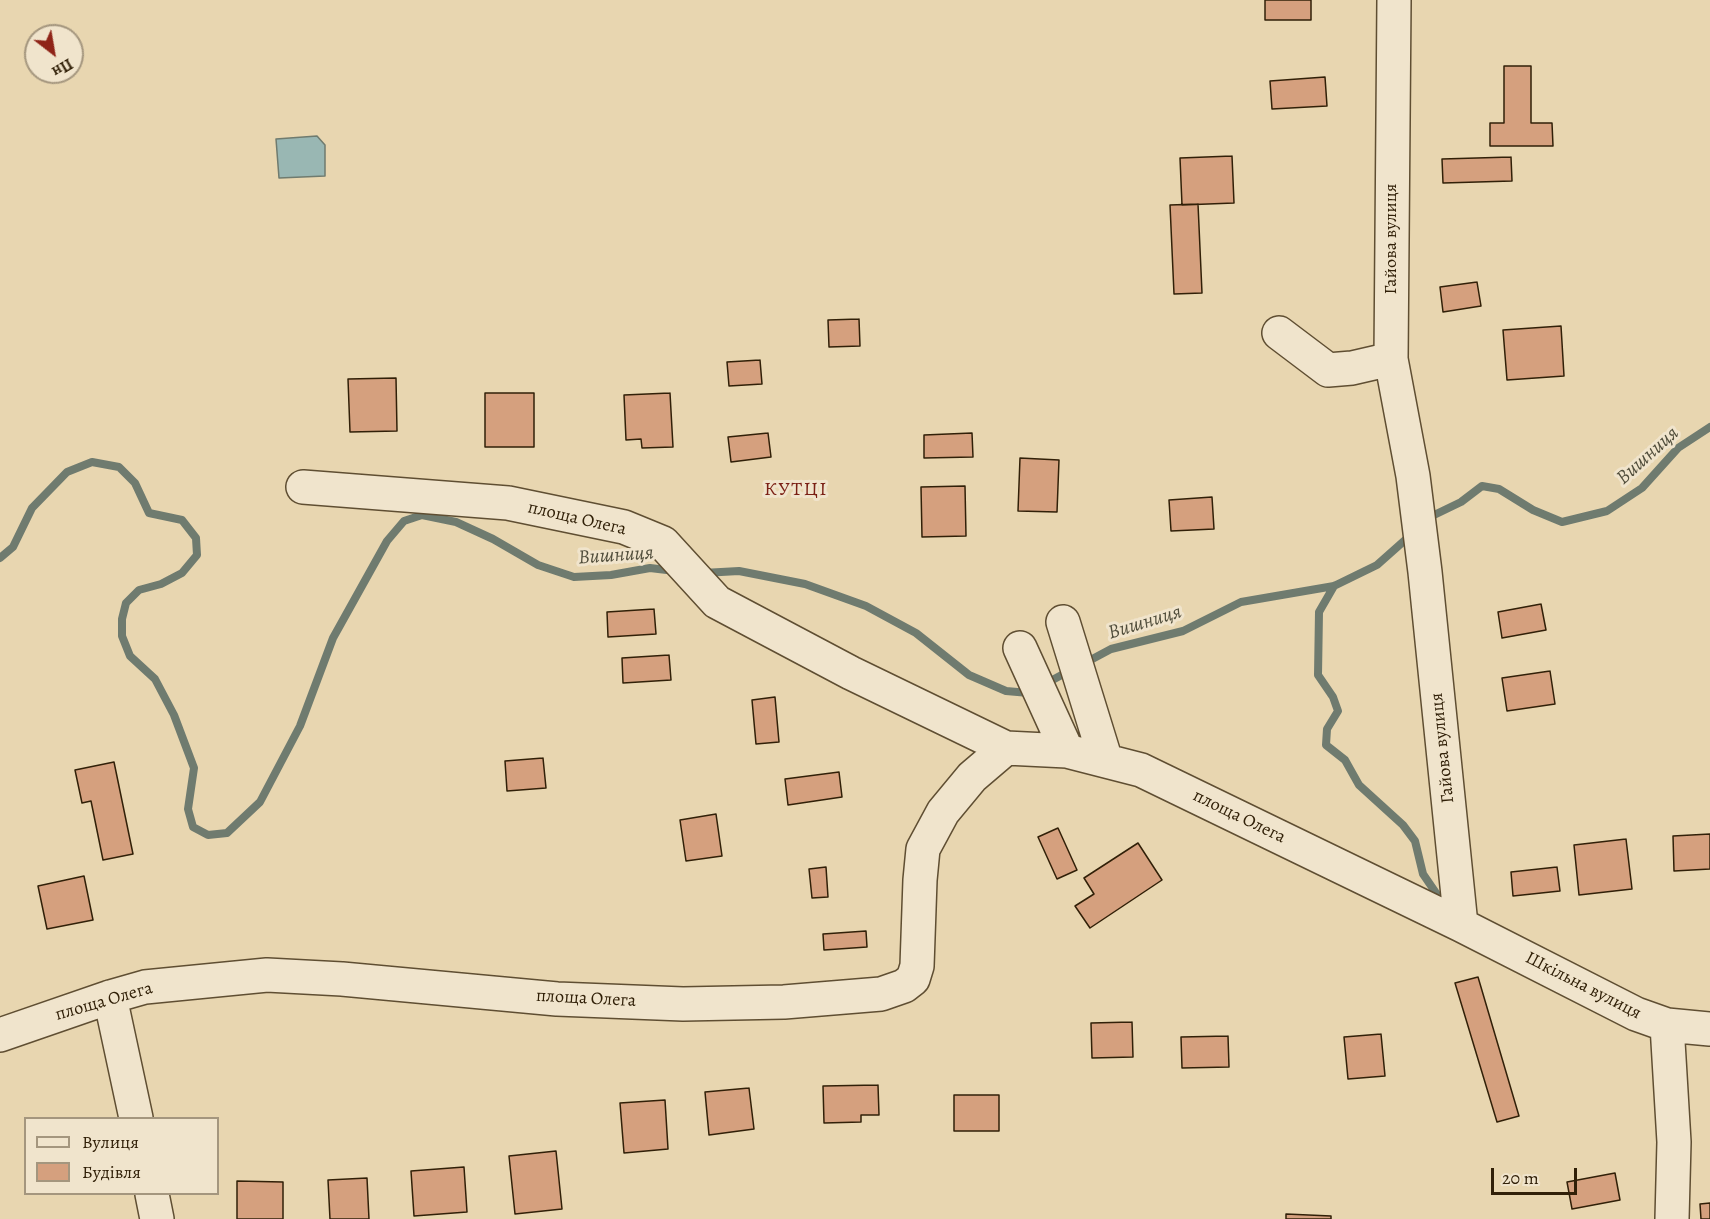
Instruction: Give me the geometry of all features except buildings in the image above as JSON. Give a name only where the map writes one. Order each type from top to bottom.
[{"type":"street","name":"Гайова вулиця","points":[[1394,0],[1392,359],[1413,476],[1425,572],[1461,925]]},
{"type":"street","points":[[1280,333],[1328,370],[1352,368],[1392,359]]},
{"type":"street","name":"площа Олега","points":[[303,487],[508,503],[624,527],[663,543],[717,602],[851,673],[1006,748],[1067,751],[1142,770],[1461,925]]},
{"type":"street","points":[[1063,622],[1106,761]]},
{"type":"street","points":[[1025,658],[1067,751]]},
{"type":"street","name":"площа Олега","points":[[0,1035],[145,987],[267,975],[342,979],[557,999],[682,1004],[784,1002],[881,994],[904,986],[914,978],[917,966],[923,849],[943,812],[964,786],[1006,748]]},
{"type":"street","name":"Шкільна вулиця","points":[[1461,925],[1636,1014],[1667,1025],[1710,1029]]},
{"type":"street","points":[[110,997],[136,1117]]},
{"type":"street","points":[[1667,1025],[1674,1142],[1672,1219]]},
{"type":"street","points":[[152,1195],[158,1219]]},
{"type":"water","points":[[317,136],[325,145],[325,176],[279,178],[276,139]]},
{"type":"waterway","name":"Вишниця","points":[[1427,520],[1461,502],[1482,486],[1499,489],[1533,510],[1562,522],[1607,511],[1642,488],[1678,448],[1710,427]]},
{"type":"waterway","name":"Вишниця","points":[[0,558],[13,547],[32,508],[67,472],[92,462],[119,467],[135,483],[149,513],[182,520],[196,538],[197,555],[182,573],[161,584],[139,590],[126,603],[122,619],[122,636],[130,656],[155,679],[174,715],[194,768],[188,809],[193,827],[208,835],[227,833],[260,802],[300,726],[333,638],[387,541],[404,521],[422,515],[456,522],[493,539],[538,565],[574,577],[611,575],[650,568],[675,571]]},
{"type":"waterway","name":"Вишниця","points":[[1083,664],[1111,649],[1183,631],[1241,602],[1334,586],[1377,565],[1413,533]]},
{"type":"waterway","name":"Вишниця","points":[[703,573],[739,571],[805,584],[866,606],[916,633],[969,675],[1006,691],[1029,693],[1031,691]]},
{"type":"waterway","points":[[1334,586],[1319,612],[1318,675],[1333,697],[1338,711],[1327,729],[1326,745],[1345,760],[1359,785],[1403,825],[1415,841],[1423,874],[1436,893]]},
{"type":"waterway","name":"Вишниця","points":[[1043,685],[1071,670]]},
{"type":"district","name":"КУТЦІ","points":[[796,490]]}]
